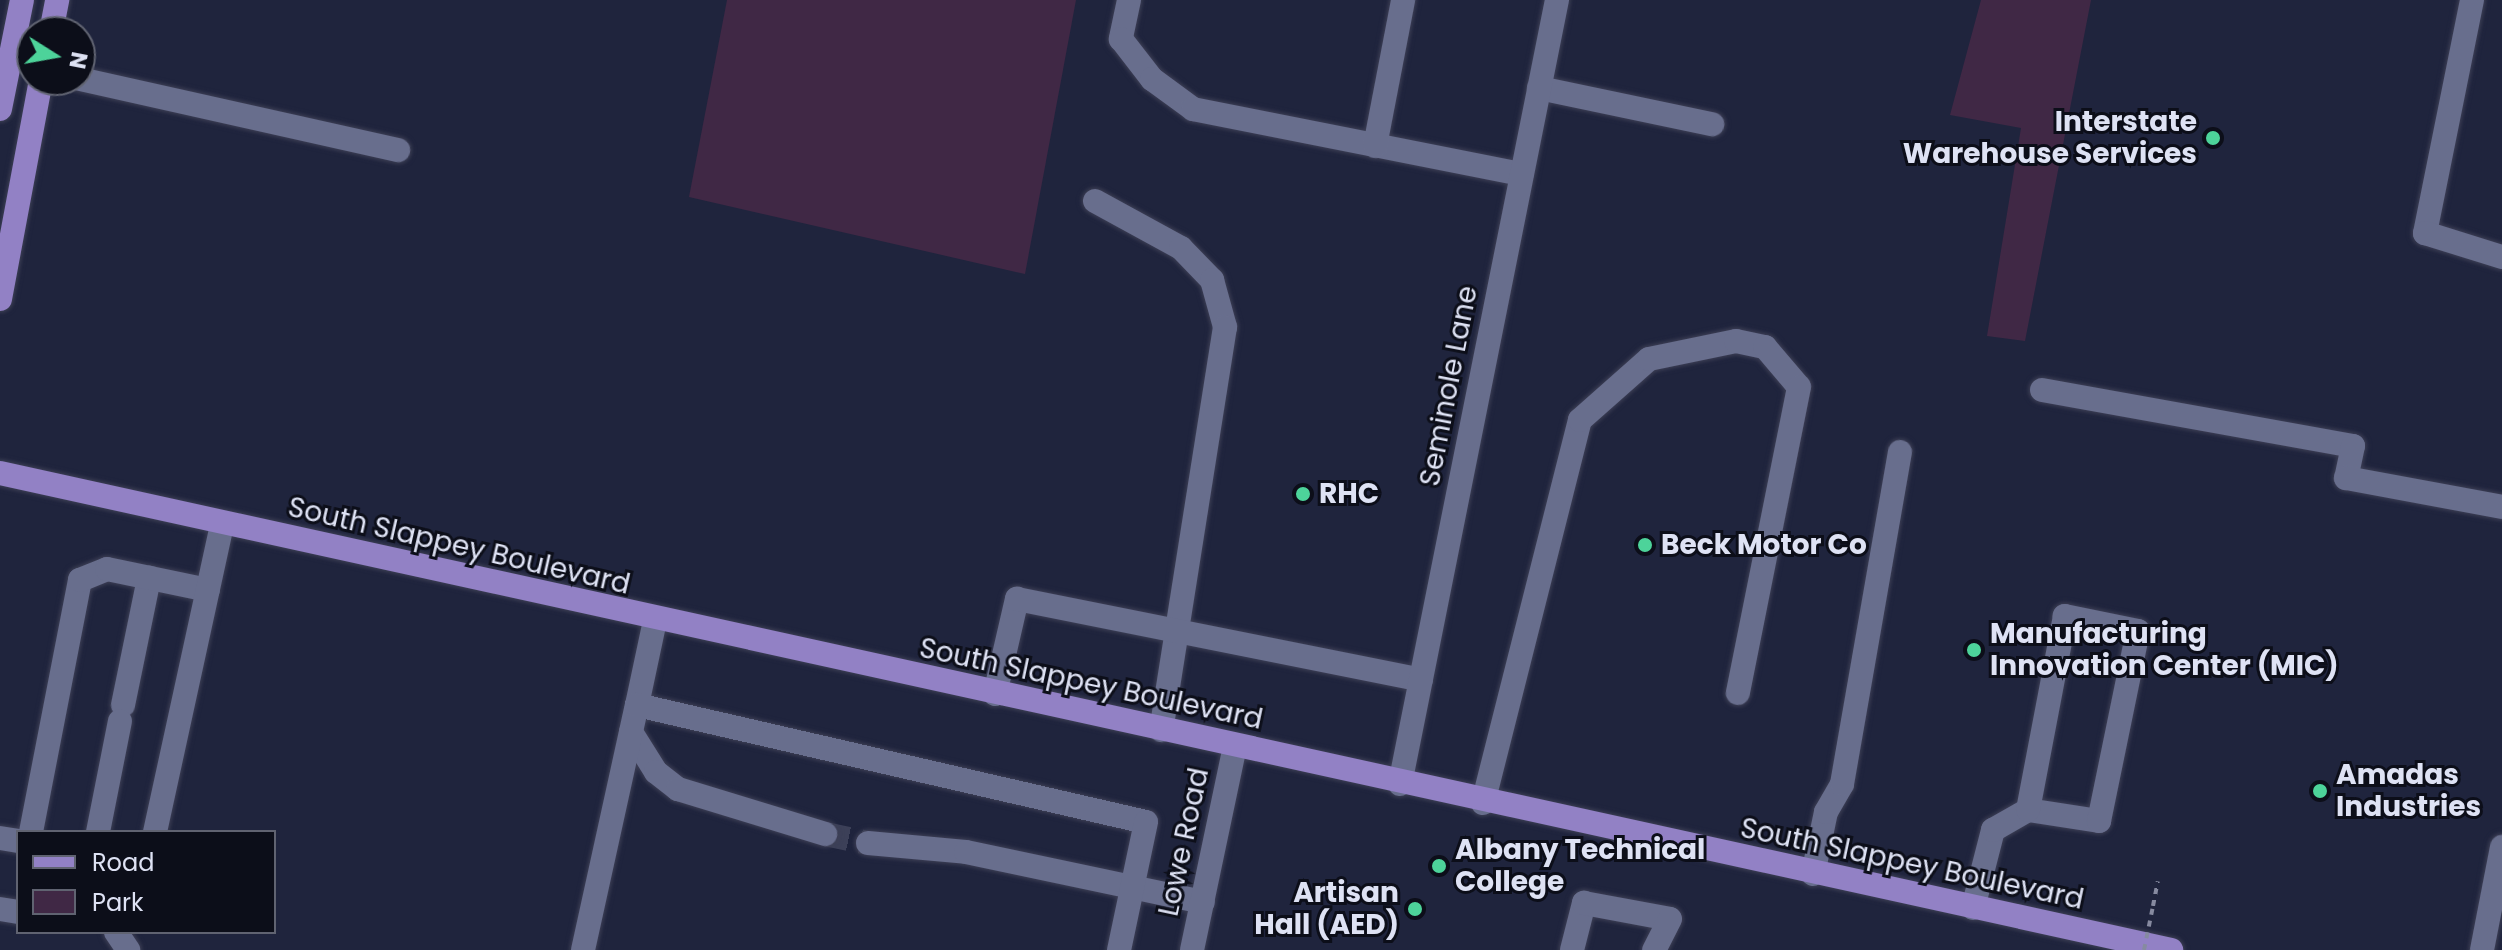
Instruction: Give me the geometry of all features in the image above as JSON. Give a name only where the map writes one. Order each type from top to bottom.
[{"type":"main road","points":[[0,109],[22,0]]},
{"type":"main road","points":[[0,299],[38,96]]},
{"type":"main road","name":"South Slappey Boulevard","points":[[0,473],[1483,803],[2171,950]]},
{"type":"street","points":[[1129,0],[1121,39],[1152,79],[1193,109],[1522,174]]},
{"type":"street","points":[[1375,146],[1403,0]]},
{"type":"street","name":"Seminole Lane","points":[[1400,784],[1557,0]]},
{"type":"street","points":[[2472,0],[2425,233],[2502,257]]},
{"type":"street","points":[[96,83],[398,150]]},
{"type":"street","points":[[1539,88],[1712,124]]},
{"type":"street","points":[[1095,201],[1181,248],[1212,280],[1225,327],[1161,730]]},
{"type":"street","points":[[1483,803],[1580,420],[1649,359],[1736,341],[1765,347],[1799,387],[1738,693]]},
{"type":"street","points":[[2042,390],[2353,446],[2346,478],[2502,507]]},
{"type":"street","points":[[1813,874],[1826,812],[1842,784],[1900,452]]},
{"type":"street","points":[[155,830],[222,524]]},
{"type":"street","points":[[31,830],[80,580],[107,569],[208,590]]},
{"type":"street","points":[[98,830],[149,578]]},
{"type":"street","points":[[995,694],[1017,599],[1178,634],[1421,680]]},
{"type":"street","points":[[1973,908],[1993,830],[2028,810],[2099,821],[2138,631],[2065,616],[2028,810]]},
{"type":"street","points":[[583,950],[655,620]]},
{"type":"street","points":[[637,705],[1146,822],[1119,950]]},
{"type":"street","points":[[631,732],[656,772],[678,789],[825,834]]},
{"type":"street","name":"Lowe Road","points":[[1192,950],[1235,746]]},
{"type":"street","points":[[868,843],[966,852],[1203,902]]},
{"type":"street","points":[[2482,950],[2502,847]]},
{"type":"street","points":[[1572,950],[1584,903],[1670,919],[1654,950]]},
{"type":"path","points":[[2144,950],[2158,881]]},
{"type":"green space","points":[[727,0],[1076,0],[1025,274],[689,197]]},
{"type":"green space","points":[[1981,0],[2091,0],[2025,341],[1987,336],[2021,128],[1950,115]]},
{"type":"tunnel","points":[[825,834],[868,843]]},
{"type":"place","name":"Interstate Warehouse Services","points":[[2213,138]]},
{"type":"place","name":"RHC","points":[[1303,494]]},
{"type":"place","name":"Beck Motor Co","points":[[1645,545]]},
{"type":"place","name":"Manufacturing Innovation Center (MIC)","points":[[1974,650]]},
{"type":"place","name":"Amadas Industries","points":[[2320,791]]},
{"type":"place","name":"Albany Technical College","points":[[1439,866]]},
{"type":"place","name":"Artisan Hall (AED)","points":[[1415,909]]}]
